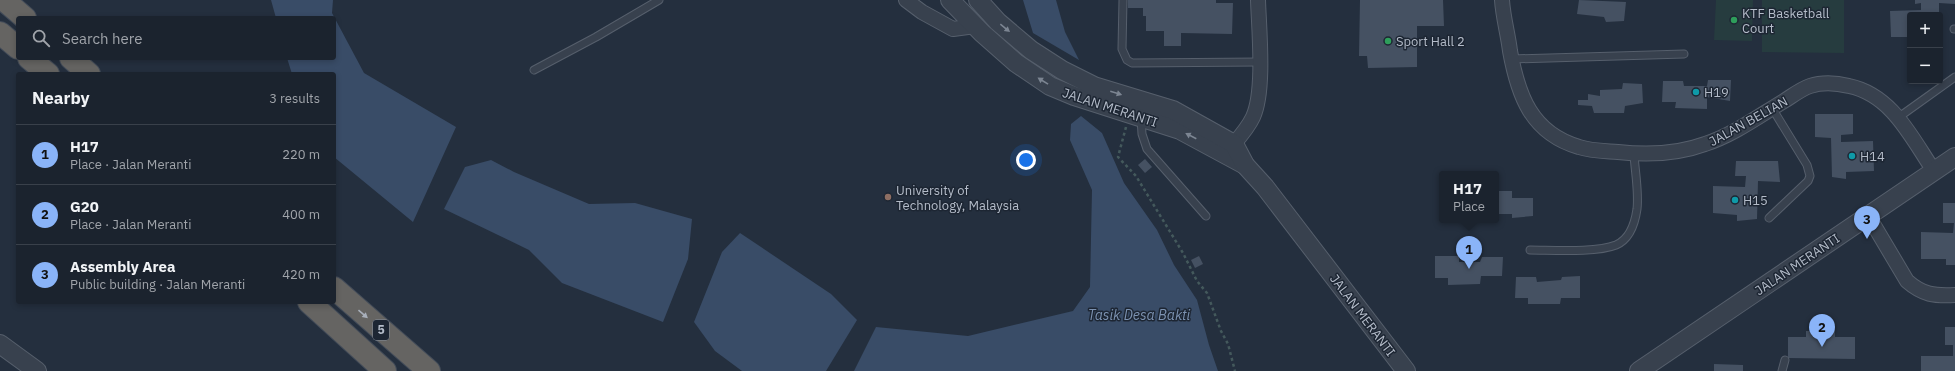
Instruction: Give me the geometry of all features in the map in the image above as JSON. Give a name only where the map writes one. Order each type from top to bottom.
[{"type":"highway","points":[[4,0],[24,16]]},
{"type":"highway","points":[[0,33],[16,46]]},
{"type":"highway","points":[[31,60],[46,72]]},
{"type":"highway","points":[[73,60],[87,72]]},
{"type":"highway","name":"5","points":[[336,290],[429,371]]},
{"type":"highway","name":"5","points":[[311,304],[385,371]]},
{"type":"street","points":[[906,0],[922,12],[954,29],[975,26]]},
{"type":"street","name":"JALAN MERANTI","points":[[950,0],[975,26],[1016,63],[1050,86],[1074,96],[1180,130],[1229,149]]},
{"type":"street","name":"JALAN MERANTI","points":[[978,0],[998,22],[1031,50],[1062,70],[1094,86],[1173,110],[1229,149],[1266,187],[1406,371]]},
{"type":"street","points":[[1229,149],[1253,117],[1259,95],[1258,0]]},
{"type":"street","name":"JALAN BELIAN","points":[[1502,0],[1517,87],[1528,110],[1542,126],[1558,138],[1580,148],[1634,154],[1683,150],[1705,144],[1726,135],[1810,86],[1827,83],[1849,85],[1868,91],[1883,101],[1899,117],[1934,171]]},
{"type":"street","name":"JALAN MERANTI","points":[[1639,371],[1869,217],[1955,157]]},
{"type":"street","points":[[1869,217],[1911,284],[1922,293],[1942,296],[1955,295]]},
{"type":"street","points":[[0,344],[37,371]]},
{"type":"lane","points":[[534,70],[596,37],[659,0]]},
{"type":"lane","points":[[1123,0],[1122,48],[1127,60],[1132,63],[1259,62]]},
{"type":"lane","points":[[1512,59],[1684,54]]},
{"type":"lane","points":[[1899,117],[1955,77]]},
{"type":"lane","points":[[1769,218],[1808,181],[1810,176],[1807,166],[1772,108]]},
{"type":"lane","points":[[1135,116],[1147,149],[1206,216]]},
{"type":"lane","points":[[1530,250],[1592,249],[1616,245],[1627,236],[1634,223],[1637,208],[1634,154]]},
{"type":"lane","points":[[1782,371],[1785,360]]},
{"type":"path","points":[[1135,116],[1121,141],[1118,157],[1136,176],[1183,253],[1197,281],[1207,293],[1221,331],[1228,344],[1236,371]]},
{"type":"green space","name":"KTF Basketball Court","points":[[1716,0],[1753,0],[1752,41],[1714,40]]},
{"type":"green space","points":[[1762,0],[1844,0],[1844,53],[1762,52]]},
{"type":"water","points":[[271,0],[333,0],[332,13],[334,16],[275,16]]},
{"type":"water","points":[[1023,0],[1056,0],[1065,32],[1079,60],[1033,33]]},
{"type":"water","points":[[336,20],[364,73],[456,127],[413,222],[336,159],[336,72],[291,72],[288,60],[336,60]]},
{"type":"water","name":"Tasik Desa Bakti","points":[[1081,116],[1102,133],[1124,183],[1157,230],[1174,265],[1197,300],[1209,345],[1218,371],[854,371],[876,327],[968,336],[1073,311],[1090,287],[1092,190],[1070,140],[1071,124]]},
{"type":"water","points":[[491,160],[514,172],[589,204],[635,203],[692,219],[688,259],[663,322],[562,283],[529,250],[444,209],[465,167]]},
{"type":"water","points":[[740,233],[831,294],[857,320],[826,371],[742,371],[715,351],[694,322],[722,252]]},
{"type":"building","points":[[1128,0],[1216,0],[1216,3],[1233,3],[1232,34],[1181,33],[1181,46],[1164,46],[1164,31],[1146,31],[1146,16],[1143,16],[1143,8],[1128,8]]},
{"type":"building","name":"Sport Hall 2","points":[[1360,0],[1443,0],[1444,26],[1417,26],[1417,67],[1368,68],[1367,56],[1359,56]]},
{"type":"building","points":[[1579,0],[1626,2],[1624,21],[1606,22],[1604,17],[1577,14]]},
{"type":"building","points":[[1915,0],[1955,0],[1955,4],[1939,3],[1939,12],[1907,12],[1907,37],[1891,37],[1890,11],[1921,10],[1921,3],[1915,4]]},
{"type":"building","name":"H19","points":[[1708,80],[1731,80],[1730,101],[1707,97],[1707,109],[1675,108],[1676,102],[1662,102],[1663,81],[1683,81],[1684,86],[1707,86]]},
{"type":"building","points":[[1623,83],[1642,84],[1643,103],[1625,106],[1624,113],[1594,113],[1592,106],[1578,105],[1578,100],[1588,100],[1588,94],[1600,96],[1600,90],[1622,89]]},
{"type":"building","name":"H14","points":[[1815,114],[1853,114],[1853,134],[1841,135],[1841,142],[1873,141],[1874,171],[1846,172],[1846,179],[1832,177],[1831,138],[1815,137]]},
{"type":"building","points":[[1145,159],[1152,167],[1145,173],[1138,165]]},
{"type":"building","name":"H15","points":[[1736,161],[1778,161],[1780,182],[1758,181],[1757,219],[1737,221],[1737,215],[1713,213],[1713,186],[1745,187],[1746,176],[1735,176]]},
{"type":"building","points":[[1499,191],[1512,191],[1512,198],[1533,198],[1533,216],[1512,218],[1512,214],[1499,214]]},
{"type":"building","points":[[1943,203],[1955,203],[1955,265],[1946,265],[1946,259],[1921,259],[1921,232],[1953,233],[1954,223],[1943,223]]},
{"type":"building","points":[[1199,256],[1203,264],[1195,268],[1191,260]]},
{"type":"building","points":[[1435,256],[1459,256],[1459,262],[1480,262],[1482,257],[1503,257],[1502,276],[1481,276],[1480,284],[1448,285],[1448,278],[1435,278]]},
{"type":"building","points":[[1580,276],[1580,298],[1561,298],[1560,304],[1528,304],[1528,298],[1515,298],[1516,277],[1536,277],[1537,282],[1561,280],[1562,277]]},
{"type":"building","points":[[1945,327],[1955,327],[1955,371],[1921,371],[1921,356],[1953,356],[1953,345],[1945,345]]},
{"type":"building","points":[[1806,331],[1835,331],[1835,337],[1855,337],[1855,359],[1788,358],[1788,337],[1806,337]]},
{"type":"building","points":[[1714,364],[1743,365],[1743,371],[1714,371]]},
{"type":"place","name":"KTF Basketball Court","points":[[1734,20]]},
{"type":"place","name":"Sport Hall 2","points":[[1388,41]]},
{"type":"place","name":"H19","points":[[1696,92]]},
{"type":"place","name":"H14","points":[[1852,156]]},
{"type":"place","name":"University of Technology, Malaysia","points":[[888,197]]},
{"type":"place","name":"H15","points":[[1735,200]]},
{"type":"place","name":"Assembly Area","points":[[1867,239]]},
{"type":"place","name":"H17","points":[[1469,269]]},
{"type":"place","name":"G20","points":[[1822,347]]}]
